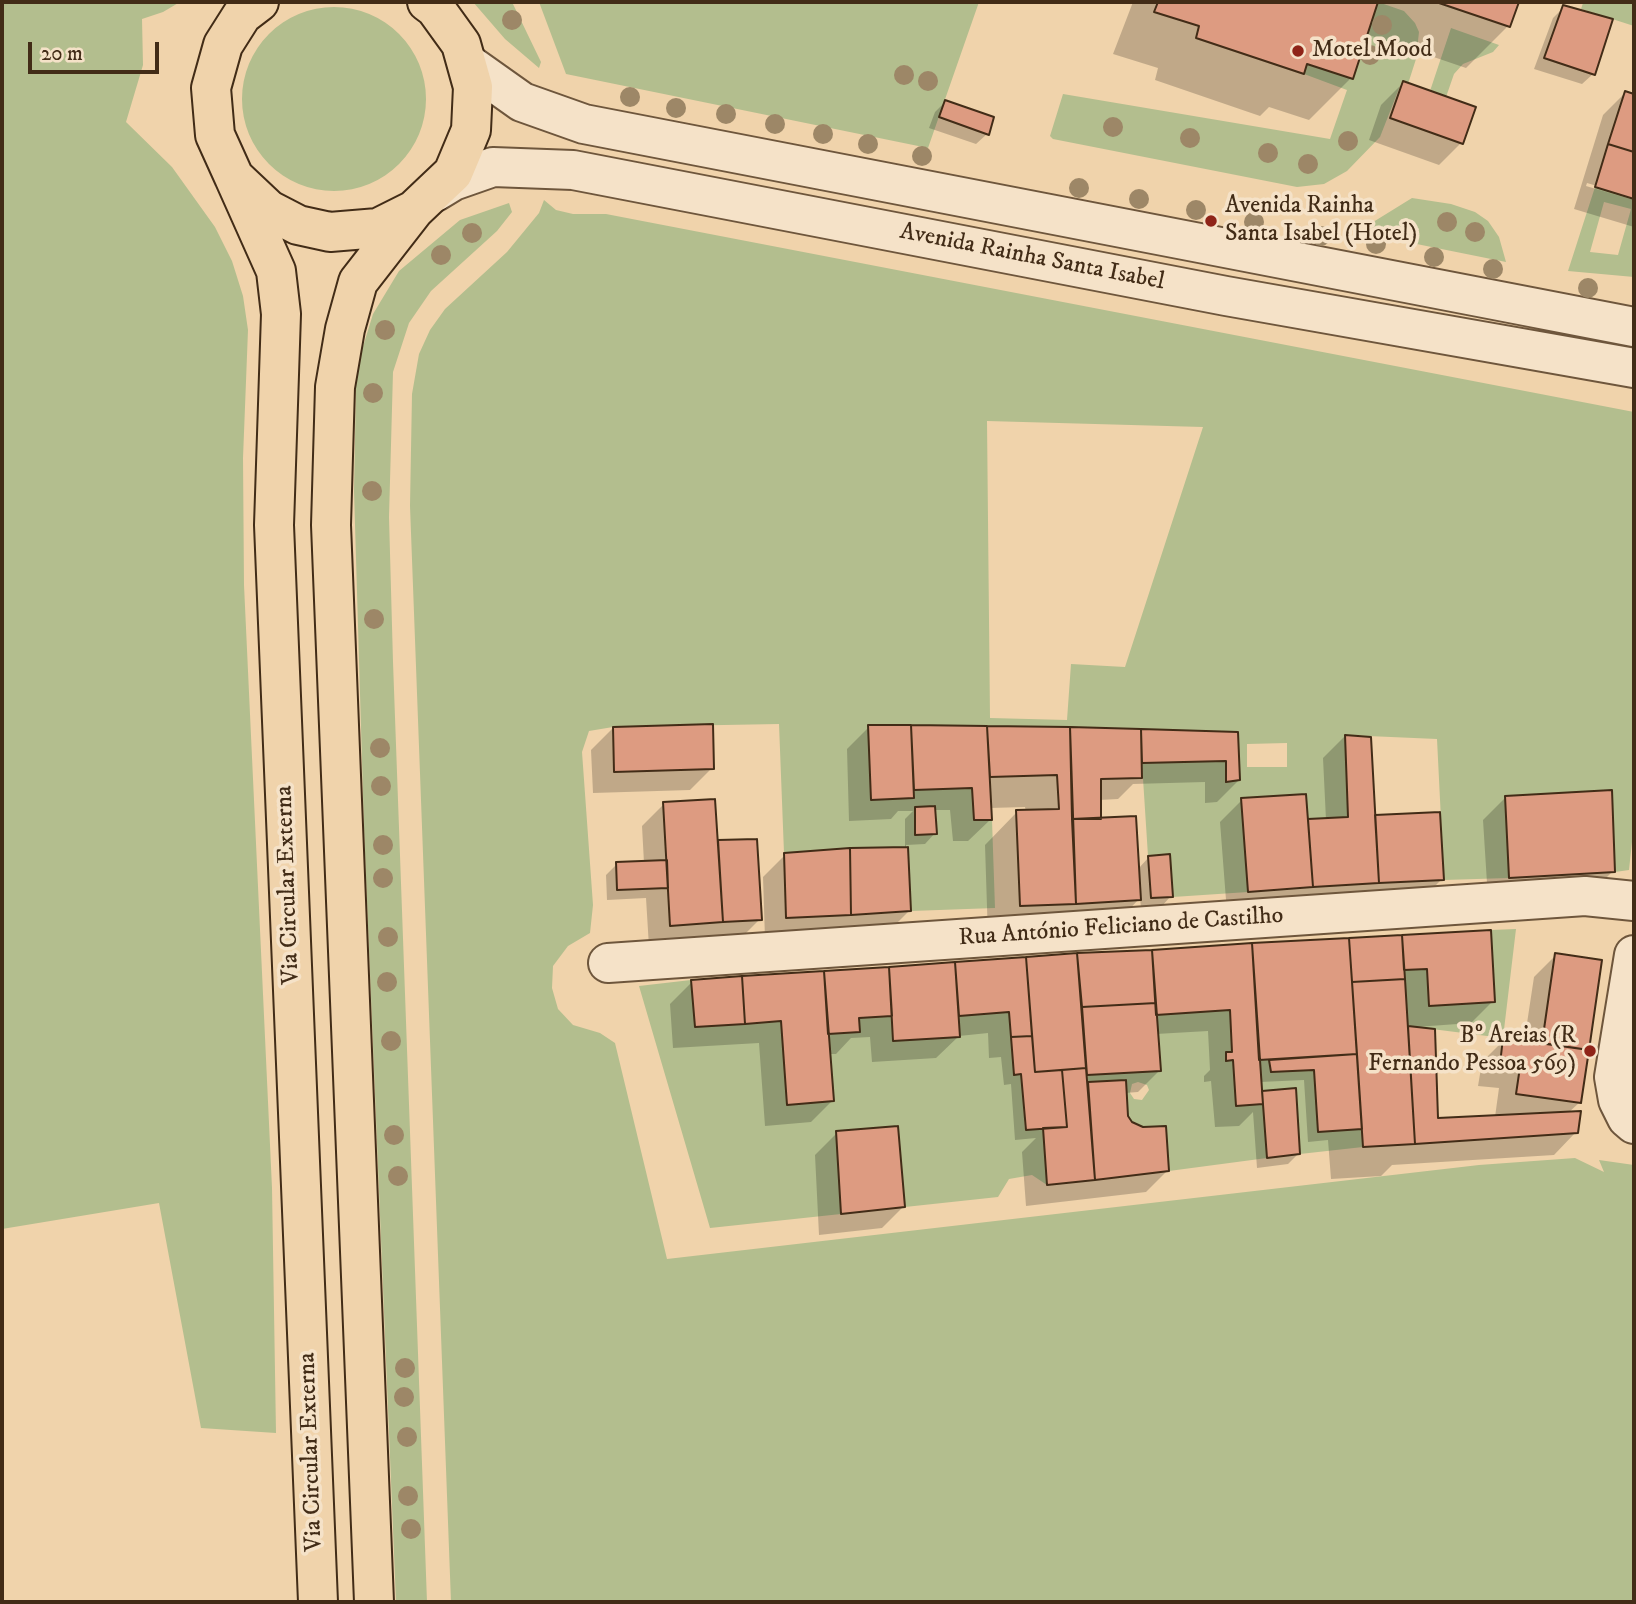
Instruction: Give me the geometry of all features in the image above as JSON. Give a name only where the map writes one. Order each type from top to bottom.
[{"type":"main road","name":"Via Circular Externa","points":[[258,2],[242,15],[223,45],[211,89],[215,135],[276,271],[281,314],[274,525],[318,1602]]},
{"type":"main road","points":[[426,2],[435,8],[464,53]]},
{"type":"main road","points":[[374,1602],[331,497],[335,387],[345,329],[358,282],[425,201],[453,173],[471,130],[473,88],[464,53],[440,2]]},
{"type":"main road","points":[[234,177],[268,210],[298,225],[330,232],[378,228],[425,201]]},
{"type":"street","name":"Avenida Rainha Santa Isabel","points":[[464,53],[522,102],[584,124],[1634,327]]},
{"type":"street","name":"Avenida Rainha Santa Isabel","points":[[425,201],[453,181],[493,167],[573,170],[1226,296],[1634,368]]},
{"type":"street","name":"Rua António Feliciano de Castilho","points":[[608,963],[1585,896],[1634,901]]},
{"type":"street","points":[[1631,1121],[1618,1100],[1614,1077],[1634,955]]},
{"type":"green space","points":[[2,2],[180,2],[163,12],[142,19],[143,65],[126,122],[172,167],[215,227],[232,261],[243,296],[248,330],[243,458],[244,585],[272,1188],[276,1433],[201,1428],[159,1203],[2,1229]]},
{"type":"green space","points":[[473,2],[512,2],[541,62],[539,68],[505,39]]},
{"type":"green space","points":[[539,2],[979,2],[928,148],[566,74]]},
{"type":"green space","points":[[1378,2],[1404,11],[1415,23],[1419,32],[1416,59],[1408,84],[1402,81],[1380,137],[1347,171],[1324,184],[1297,187],[1053,139],[1050,136],[1063,94],[1330,139],[1347,90],[1304,74],[1307,64],[1353,79]]},
{"type":"green space","points":[[1578,2],[1634,2],[1634,26],[1581,9],[1583,3]]},
{"type":"green space","points":[[334,7],[369,14],[385,22],[399,34],[411,48],[419,64],[426,99],[419,134],[411,150],[399,164],[385,176],[369,184],[334,191],[299,184],[283,176],[269,164],[257,150],[249,134],[242,99],[249,64],[257,48],[269,34],[283,22],[299,14]]},
{"type":"green space","points":[[1451,28],[1499,45],[1493,52],[1463,64],[1454,74],[1446,97],[1430,91]]},
{"type":"green space","points":[[1595,187],[1634,199],[1634,277],[1568,271]],"holes":[[[1604,202],[1631,209],[1618,255],[1590,252]]]},
{"type":"green space","points":[[1412,198],[1451,204],[1475,212],[1488,221],[1499,237],[1506,262],[1357,232]]},
{"type":"green space","points":[[544,200],[556,210],[573,214],[606,214],[1634,412],[1634,823],[1629,870],[1615,872],[1611,790],[1505,796],[1509,878],[1444,880],[1437,739],[1345,735],[1348,817],[1308,819],[1248,892],[1173,897],[1170,855],[1148,856],[1142,763],[1226,761],[1226,781],[1240,781],[1238,732],[869,725],[871,799],[914,798],[914,790],[972,788],[974,820],[992,820],[995,908],[911,911],[908,847],[784,853],[779,724],[613,727],[589,731],[582,752],[593,905],[590,933],[568,946],[553,966],[552,988],[558,1009],[573,1025],[600,1033],[615,1043],[667,1259],[1479,1165],[1575,1158],[1604,1172],[1599,1160],[1634,1165],[1634,1602],[451,1602],[410,506],[412,394],[419,354],[430,330],[445,309],[507,252],[539,213]],"holes":[[[987,421],[1203,427],[1125,667],[1071,664],[1067,720],[990,718]],[[1287,743],[1287,767],[1247,767],[1247,744]],[[915,807],[936,807],[937,834],[916,835]]]},
{"type":"green space","points":[[509,203],[512,212],[497,231],[431,291],[409,323],[393,372],[389,517],[393,662],[427,1602],[396,1602],[364,829],[354,491],[356,386],[361,353],[373,314],[399,271],[460,220]]},
{"type":"green space","points":[[1516,929],[1503,1038],[1408,1026],[1404,970],[1427,969],[1495,1001],[1491,930]]},
{"type":"green space","points":[[691,980],[695,1027],[781,1021],[787,1105],[834,1101],[828,1034],[859,1032],[859,1018],[892,1016],[893,1040],[960,1037],[959,1016],[1009,1012],[1014,1075],[1021,1074],[1025,1129],[1043,1128],[1047,1185],[1032,1175],[1009,1179],[998,1197],[905,1207],[898,1126],[837,1131],[841,1214],[710,1228],[639,986]]},
{"type":"green space","points":[[1230,1010],[1232,1052],[1226,1052],[1226,1060],[1233,1060],[1236,1106],[1263,1104],[1267,1158],[1169,1171],[1166,1126],[1143,1127],[1132,1122],[1128,1116],[1125,1080],[1088,1082],[1087,1075],[1161,1071],[1156,1015]],"holes":[[[1138,1082],[1147,1085],[1149,1090],[1142,1100],[1134,1099],[1130,1093],[1132,1084]]]},
{"type":"green space","points":[[1259,1060],[1269,1060],[1271,1072],[1314,1070],[1318,1131],[1362,1129],[1363,1147],[1300,1154],[1296,1088],[1262,1091]]},
{"type":"building","name":"Motel Mood","points":[[1158,2],[1378,2],[1353,79],[1307,64],[1304,74],[1196,38],[1199,26],[1154,12]]},
{"type":"building","name":"Motel Mood","points":[[1436,2],[1519,2],[1510,27]]},
{"type":"building","points":[[1563,5],[1613,19],[1595,75],[1544,58]]},
{"type":"building","points":[[1403,81],[1476,107],[1463,144],[1390,118]]},
{"type":"building","points":[[1625,91],[1634,94],[1634,152],[1608,144]]},
{"type":"building","points":[[945,100],[994,117],[989,135],[939,117]]},
{"type":"building","points":[[1608,144],[1634,152],[1634,199],[1595,187]]},
{"type":"building","points":[[713,724],[714,769],[614,772],[613,727]]},
{"type":"building","points":[[868,725],[911,725],[914,798],[871,800]]},
{"type":"building","points":[[911,725],[987,726],[992,820],[974,820],[972,788],[914,790]]},
{"type":"building","points":[[987,726],[1070,727],[1076,904],[1020,906],[1016,810],[1059,809],[1057,775],[990,777]]},
{"type":"building","points":[[1070,727],[1141,729],[1142,778],[1101,779],[1101,819],[1072,819]]},
{"type":"building","points":[[1141,729],[1238,732],[1240,780],[1226,782],[1226,761],[1142,763]]},
{"type":"building","points":[[1345,735],[1371,737],[1379,883],[1313,887],[1308,819],[1348,817]]},
{"type":"building","points":[[1612,790],[1615,872],[1509,878],[1505,796]]},
{"type":"building","points":[[1306,794],[1313,887],[1248,892],[1241,798]]},
{"type":"building","points":[[715,799],[723,922],[670,926],[663,802]]},
{"type":"building","points":[[935,806],[937,834],[915,835],[915,807]]},
{"type":"building","points":[[1440,812],[1444,880],[1379,883],[1375,815]]},
{"type":"building","points":[[1136,816],[1141,900],[1076,904],[1072,819]]},
{"type":"building","points":[[757,839],[762,920],[723,922],[718,840]]},
{"type":"building","points":[[908,847],[911,911],[851,915],[850,848]]},
{"type":"building","points":[[850,848],[851,915],[786,918],[784,853]]},
{"type":"building","points":[[1170,854],[1173,897],[1151,898],[1148,856]]},
{"type":"building","points":[[667,860],[668,888],[617,890],[616,862]]},
{"type":"building","points":[[1491,930],[1495,1002],[1429,1006],[1427,969],[1404,970],[1402,935]]},
{"type":"building","points":[[1402,935],[1405,979],[1352,982],[1349,938]]},
{"type":"building","points":[[1349,938],[1357,1054],[1259,1060],[1252,943]]},
{"type":"building","points":[[1252,943],[1263,1104],[1236,1106],[1233,1060],[1226,1061],[1226,1052],[1232,1052],[1230,1010],[1156,1015],[1152,950]]},
{"type":"building","points":[[1152,950],[1156,1003],[1082,1007],[1077,953]]},
{"type":"building","points":[[1077,953],[1086,1068],[1035,1072],[1026,957]]},
{"type":"building","points":[[1555,953],[1602,960],[1589,1050],[1542,1043]]},
{"type":"building","points":[[1026,957],[1032,1036],[1011,1037],[1009,1012],[959,1016],[955,962]]},
{"type":"building","points":[[955,962],[960,1037],[893,1041],[889,967]]},
{"type":"building","points":[[889,967],[892,1016],[859,1018],[860,1032],[828,1034],[824,971]]},
{"type":"building","points":[[824,971],[834,1101],[787,1105],[781,1021],[745,1024],[742,976]]},
{"type":"building","points":[[742,976],[745,1024],[695,1027],[691,980]]},
{"type":"building","points":[[1405,979],[1415,1144],[1363,1147],[1352,982]]},
{"type":"building","points":[[1156,1003],[1161,1071],[1087,1075],[1082,1007]]},
{"type":"building","points":[[1408,1026],[1435,1029],[1438,1118],[1581,1111],[1578,1133],[1415,1144]]},
{"type":"building","points":[[1032,1036],[1035,1072],[1062,1070],[1067,1127],[1026,1130],[1021,1074],[1014,1075],[1011,1037]]},
{"type":"building","points":[[1503,1038],[1589,1050],[1581,1103],[1516,1094],[1520,1067],[1500,1064]]},
{"type":"building","points":[[1357,1054],[1362,1129],[1318,1132],[1314,1070],[1271,1072],[1269,1060]]},
{"type":"building","points":[[1086,1068],[1095,1180],[1047,1185],[1043,1128],[1067,1127],[1062,1070]]},
{"type":"building","points":[[1126,1080],[1128,1116],[1132,1122],[1143,1127],[1166,1126],[1169,1171],[1095,1180],[1088,1082]]},
{"type":"building","points":[[1296,1088],[1300,1154],[1267,1158],[1262,1091]]},
{"type":"building","points":[[898,1126],[905,1207],[841,1214],[836,1131]]},
{"type":"place","name":"Motel Mood","points":[[1298,51]]},
{"type":"place","name":"Avenida Rainha Santa Isabel (Hotel)","points":[[1211,221]]},
{"type":"place","name":"Bº Areias (R Fernando Pessoa 569)","points":[[1590,1051]]}]
